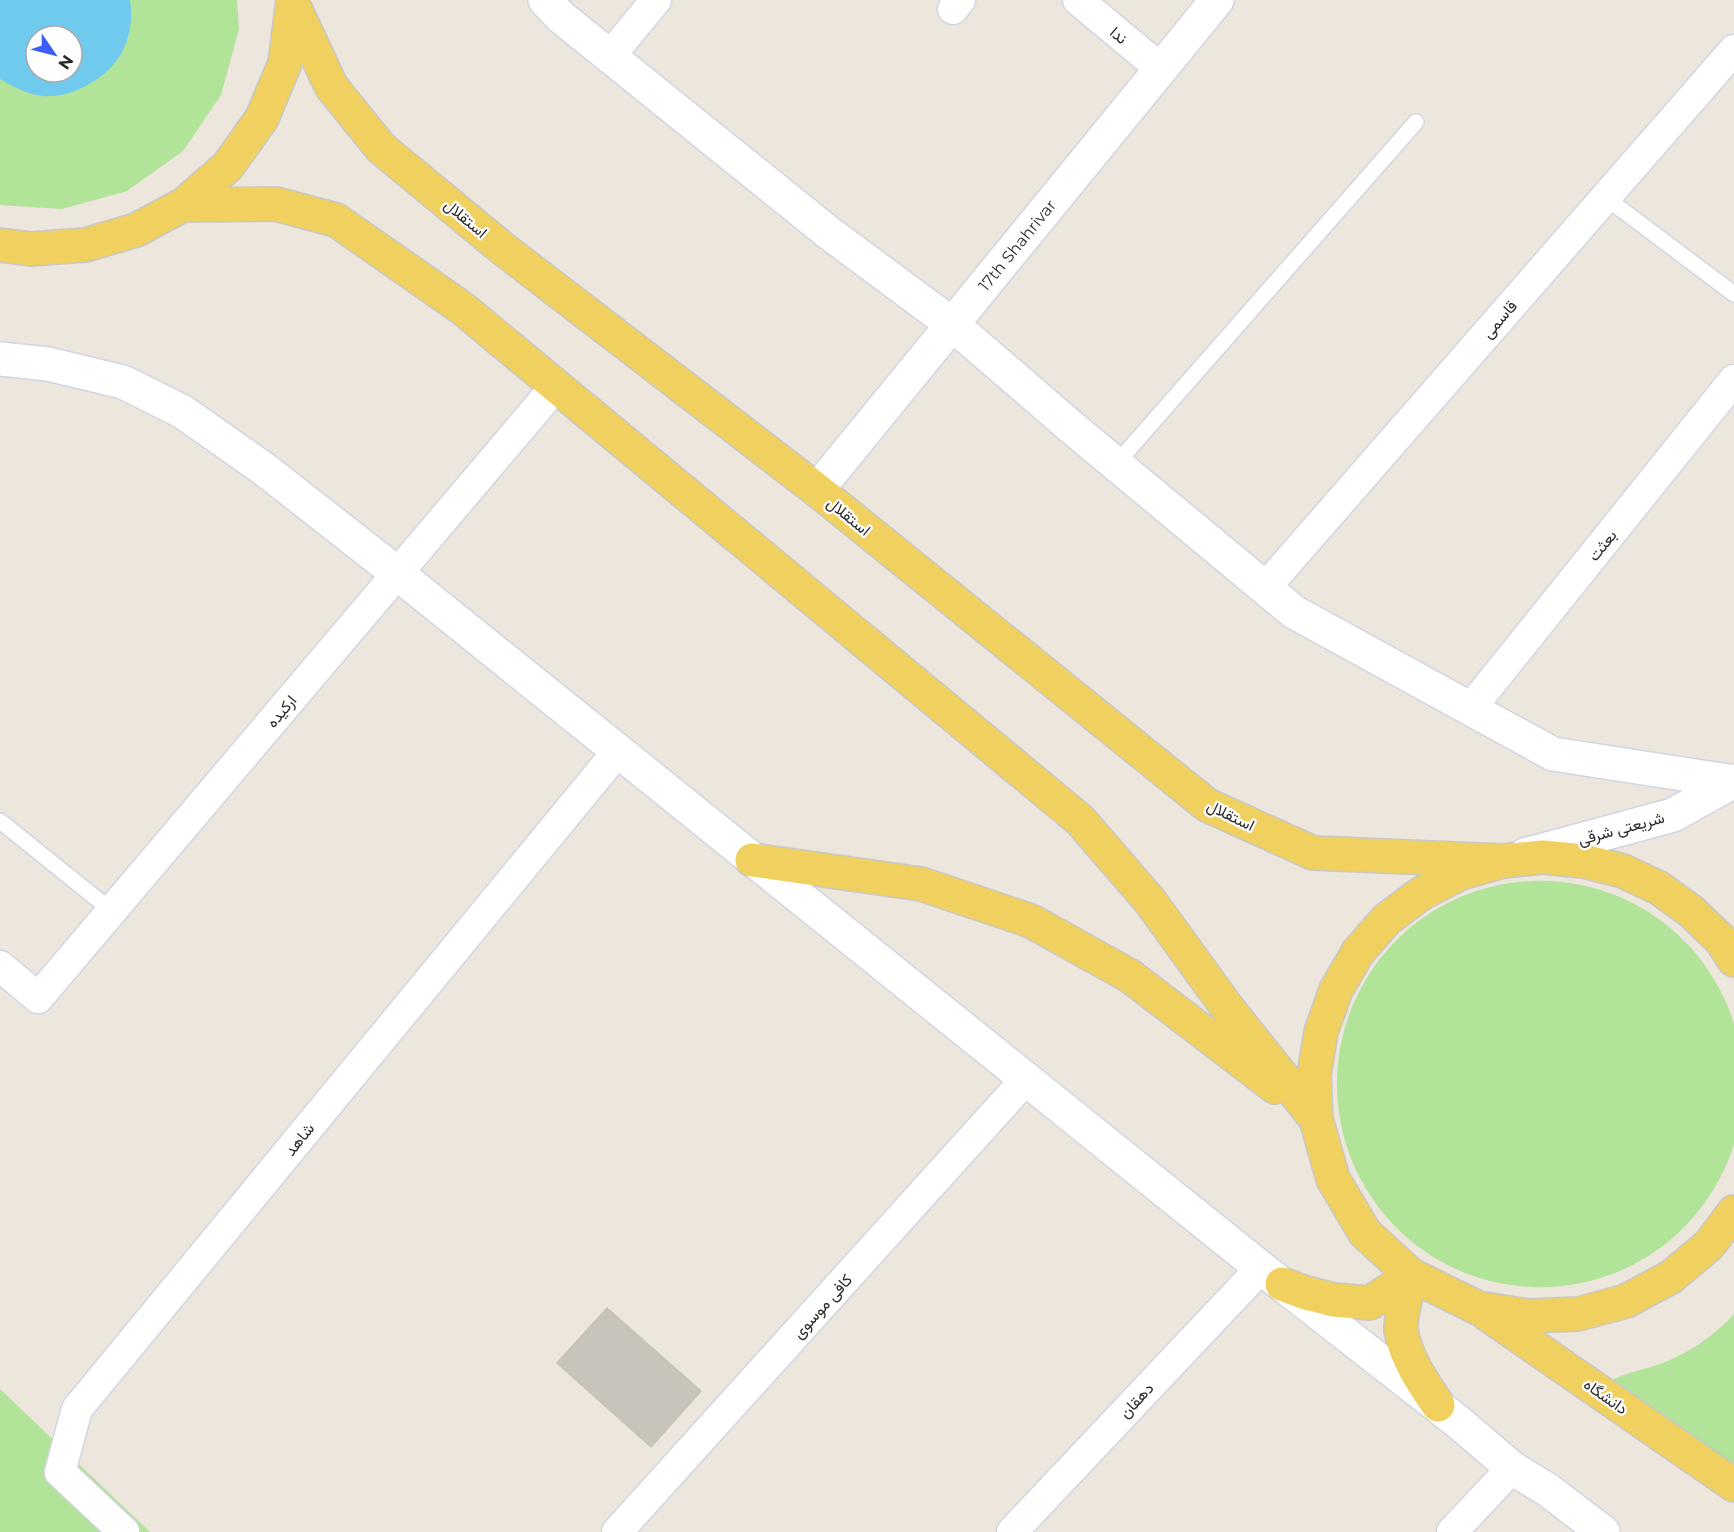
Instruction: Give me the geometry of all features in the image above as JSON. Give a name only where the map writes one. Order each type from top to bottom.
[{"type":"main road","points":[[0,267],[16,247],[85,245],[136,230],[183,205],[228,166],[262,118],[285,63],[293,2]]},
{"type":"main road","name":"استقلال","points":[[293,2],[331,86],[381,148],[502,248],[817,490],[1207,805],[1313,853],[1503,861]]},
{"type":"main road","points":[[183,205],[276,204],[336,220],[462,308],[1080,820],[1150,901],[1229,1010],[1316,1119]]},
{"type":"main road","points":[[1734,960],[1721,940],[1692,912],[1659,888],[1623,871],[1584,861],[1543,857],[1503,861],[1461,873],[1422,892],[1387,919],[1358,952],[1336,990],[1321,1032],[1314,1075],[1316,1119],[1333,1179],[1365,1233],[1411,1275],[1478,1308],[1528,1316],[1578,1314],[1626,1301],[1671,1277],[1709,1245],[1734,1212]]},
{"type":"main road","points":[[752,860],[921,884],[1031,921],[1130,976],[1316,1119]]},
{"type":"main road","points":[[1271,1276],[1306,1293],[1334,1300],[1370,1303],[1411,1275]]},
{"type":"main road","points":[[1411,1275],[1401,1329],[1419,1378],[1437,1405]]},
{"type":"main road","name":"دانشگاه","points":[[1478,1308],[1734,1485]]},
{"type":"street","points":[[545,0],[561,17],[829,233],[953,325],[1076,431],[1294,612],[1553,754],[1734,781]]},
{"type":"street","points":[[610,56],[656,0]]},
{"type":"street","name":"ندا","points":[[1078,0],[1161,69]]},
{"type":"street","name":"17th Shahrivar","points":[[817,490],[1217,0]]},
{"type":"street","name":"قاسمی","points":[[1265,588],[1734,50]]},
{"type":"street","points":[[0,359],[48,364],[123,382],[183,412],[264,469],[398,574],[1271,1276],[1437,1405],[1512,1468],[1548,1490],[1603,1532]]},
{"type":"street","name":"بعثت","points":[[1470,709],[1734,380]]},
{"type":"street","name":"ارکیده","points":[[0,966],[38,998],[556,386]]},
{"type":"street","name":"شاهد","points":[[124,1532],[60,1472],[77,1409],[618,751]]},
{"type":"street","name":"شریعتی شرقی","points":[[1503,861],[1673,815],[1734,781]]},
{"type":"street","name":"کافی موسوی","points":[[617,1532],[1026,1079]]},
{"type":"street","name":"دهقان","points":[[1012,1532],[1271,1276]]},
{"type":"street","points":[[1452,1532],[1512,1468]]},
{"type":"street","points":[[1548,1490],[1589,1532]]},
{"type":"lane","points":[[1116,464],[1416,122]]},
{"type":"lane","points":[[1605,197],[1734,294]]},
{"type":"lane","points":[[0,821],[112,911]]},
{"type":"green space","points":[[0,0],[237,0],[239,29],[221,95],[183,151],[127,191],[62,209],[0,205]]},
{"type":"green space","points":[[1540,881],[1580,885],[1636,905],[1669,927],[1697,955],[1719,988],[1734,1025],[1739,1044],[1743,1084],[1739,1124],[1719,1180],[1697,1213],[1669,1241],[1636,1263],[1599,1278],[1580,1283],[1540,1287],[1500,1283],[1444,1263],[1411,1241],[1383,1213],[1361,1180],[1346,1143],[1341,1124],[1337,1084],[1341,1044],[1361,988],[1383,955],[1411,927],[1444,905],[1481,890],[1500,885]]},
{"type":"green space","points":[[1734,1314],[1734,1475],[1601,1386],[1682,1354],[1714,1333]]},
{"type":"green space","points":[[0,1389],[150,1532],[0,1532]]},
{"type":"water","points":[[0,0],[130,0],[130,29],[127,42],[121,54],[104,74],[71,92],[57,96],[37,95],[0,79]]},
{"type":"building","points":[[607,1308],[701,1391],[651,1447],[557,1363]]}]
